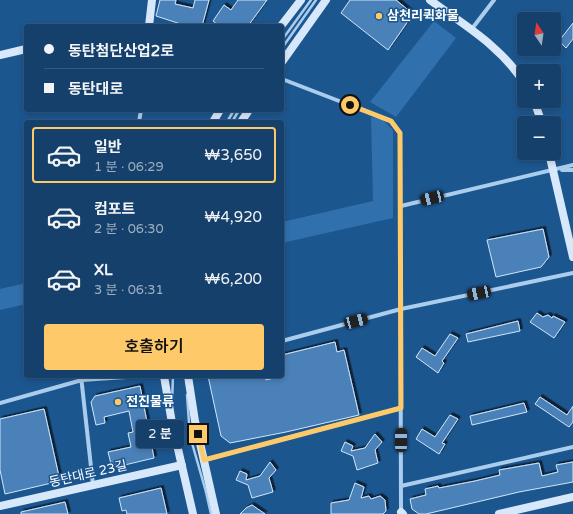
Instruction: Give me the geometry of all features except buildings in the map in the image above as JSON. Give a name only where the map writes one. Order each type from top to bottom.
[{"type":"street","points":[[149,24],[152,0]]},
{"type":"street","points":[[284,59],[326,0]]},
{"type":"street","points":[[430,0],[471,30],[504,57],[517,75]]},
{"type":"street","points":[[471,30],[494,0]]},
{"type":"street","points":[[283,24],[300,1]]},
{"type":"street","points":[[0,55],[24,50]]},
{"type":"street","points":[[284,80],[391,121],[395,124],[400,133],[402,513]]},
{"type":"street","points":[[551,160],[573,257]]},
{"type":"street","points":[[401,206],[573,165]]},
{"type":"street","points":[[553,170],[573,170]]},
{"type":"street","points":[[284,340],[401,309],[573,273]]},
{"type":"street","points":[[0,403],[81,378],[93,485]]},
{"type":"street","points":[[164,378],[172,423],[193,514]]},
{"type":"street","points":[[188,378],[195,421],[216,514]]},
{"type":"street","points":[[204,460],[401,408]]},
{"type":"street","points":[[401,486],[573,447]]},
{"type":"street","name":"동탄대로 23길","points":[[0,506],[182,465]]},
{"type":"street","points":[[499,514],[573,497]]},
{"type":"lane","points":[[284,37],[312,0]]},
{"type":"lane","points":[[284,45],[316,0]]},
{"type":"lane","points":[[172,423],[173,378]]},
{"type":"lane","points":[[185,378],[190,436],[211,514]]},
{"type":"shaded area","points":[[434,21],[456,38],[396,117],[370,102]]},
{"type":"shaded area","points":[[371,117],[382,119],[393,130],[393,218],[284,243],[284,222],[373,201]]},
{"type":"shaded area","points":[[24,283],[24,304],[0,310],[0,289]]},
{"type":"place","name":"삼천리퀵화물","points":[[379,16]]},
{"type":"place","name":"전진물류","points":[[118,402]]},
{"type":"route","points":[[198,434],[204,460],[401,408],[400,133],[395,124],[391,121],[350,105]]}]
